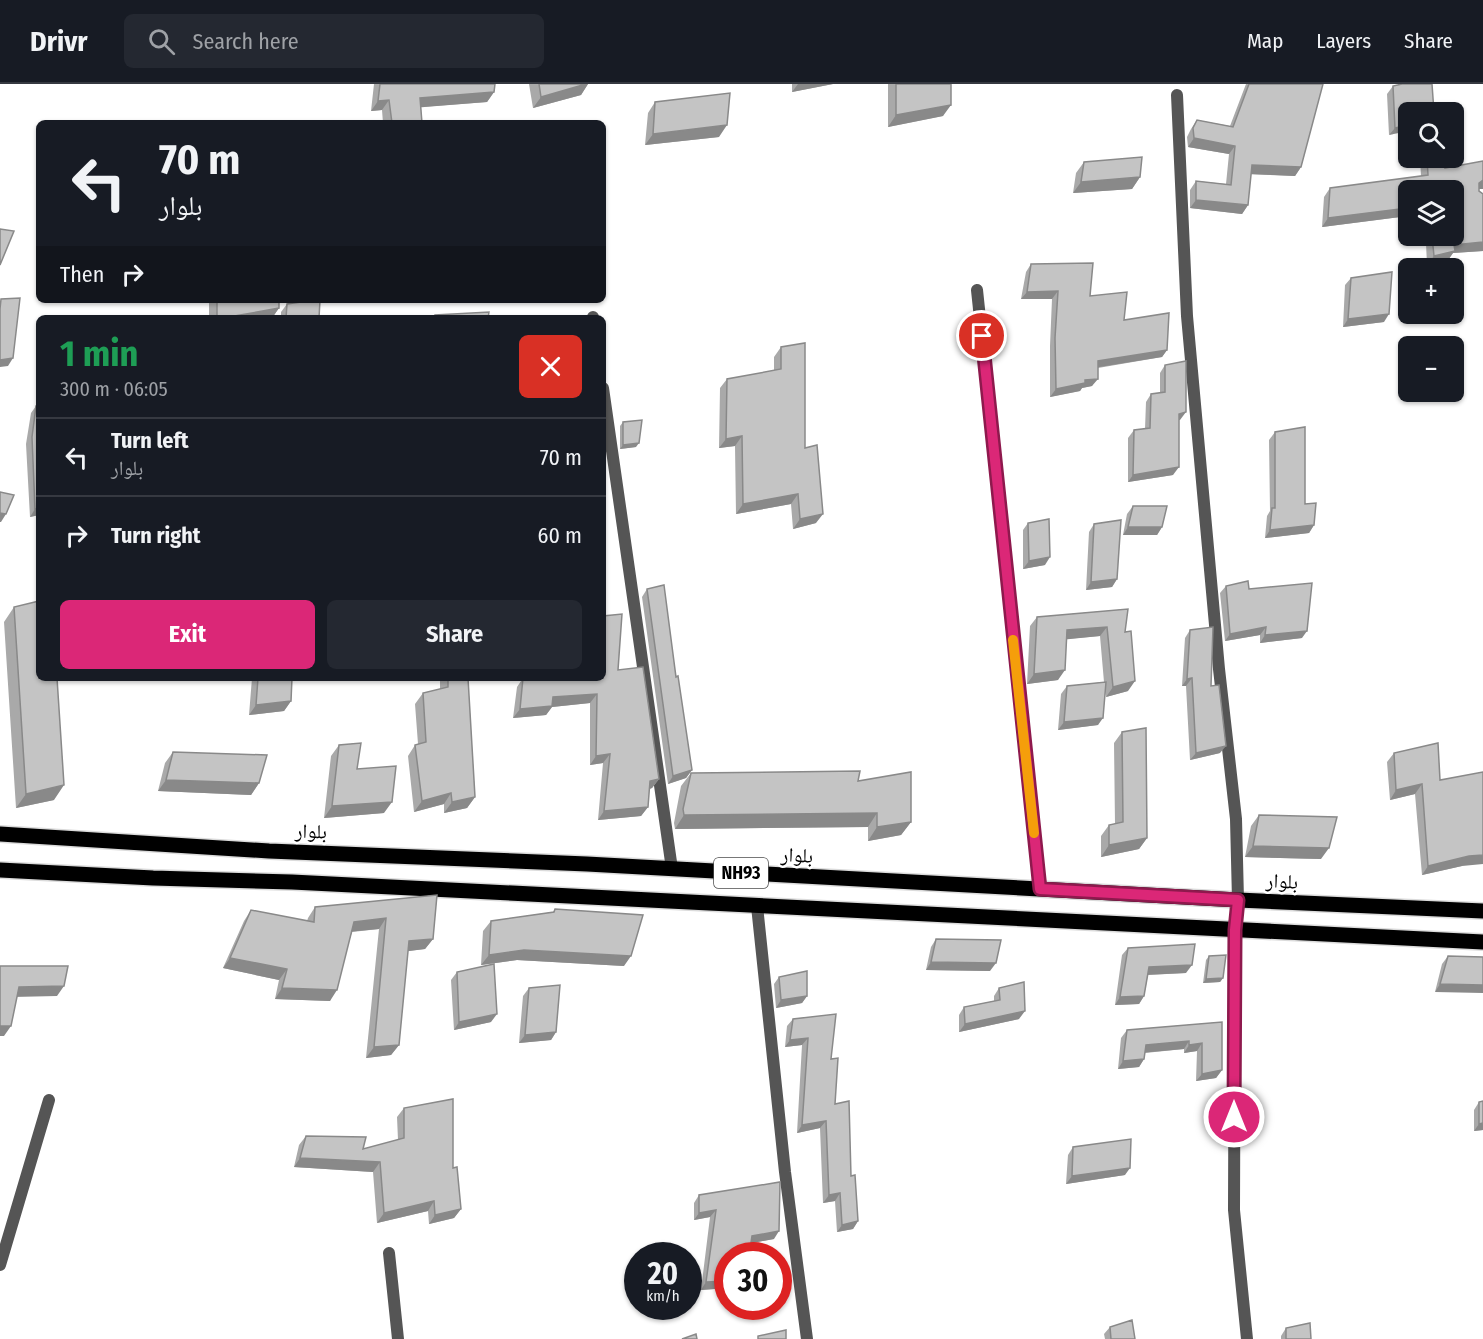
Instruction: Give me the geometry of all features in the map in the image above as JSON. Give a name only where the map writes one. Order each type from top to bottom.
[{"type":"main road","name":"بلوار","points":[[0,834],[269,851],[672,869],[1483,911]]},
{"type":"main road","name":"NH93","points":[[0,870],[292,882],[1483,942]]},
{"type":"street","points":[[1177,95],[1186,316],[1218,657],[1236,819],[1238,900],[1235,930],[1234,1210],[1247,1339]]},
{"type":"street","points":[[977,290],[1040,889]]},
{"type":"street","points":[[606,409],[672,869]]},
{"type":"street","points":[[757,906],[785,1172],[807,1339]]},
{"type":"street","points":[[0,1265],[49,1100]]},
{"type":"street","points":[[389,1253],[398,1339]]},
{"type":"building","points":[[380,84],[495,84],[494,92],[420,98],[422,120],[392,120],[389,100],[378,101]]},
{"type":"building","points":[[539,84],[586,84],[541,97]]},
{"type":"building","points":[[896,84],[951,84],[951,105],[896,115]]},
{"type":"building","points":[[1249,84],[1323,84],[1301,167],[1252,165],[1248,205],[1196,200],[1196,181],[1231,185],[1235,146],[1194,138],[1193,128],[1197,120],[1233,127]]},
{"type":"building","points":[[1432,84],[1433,102],[1398,102],[1398,127],[1395,128],[1393,86]]},
{"type":"building","points":[[730,93],[727,125],[653,134],[655,102]]},
{"type":"building","points":[[1142,157],[1140,177],[1081,182],[1084,162]]},
{"type":"building","points":[[1483,161],[1483,180],[1479,183],[1479,191],[1483,194],[1483,242],[1464,244],[1464,180],[1398,180],[1398,209],[1328,218],[1330,188],[1428,175],[1428,168],[1464,168],[1464,164]]},
{"type":"building","points":[[0,229],[14,231],[0,265]]},
{"type":"building","points":[[1433,246],[1454,246],[1455,251],[1434,256]]},
{"type":"building","points":[[1093,263],[1090,296],[1127,292],[1124,320],[1169,313],[1167,350],[1098,361],[1098,379],[1085,380],[1085,383],[1056,389],[1055,338],[1058,291],[1027,292],[1031,264]]},
{"type":"building","points":[[1392,272],[1389,314],[1348,319],[1351,278]]},
{"type":"building","points":[[20,298],[13,358],[0,360],[1,299]]},
{"type":"building","points":[[217,303],[279,303],[279,308],[240,315],[217,315]]},
{"type":"building","points":[[320,303],[319,315],[286,315],[287,304]]},
{"type":"building","points":[[489,312],[488,315],[435,315]]},
{"type":"building","points":[[805,343],[805,448],[817,445],[823,514],[800,519],[798,494],[743,504],[742,436],[726,439],[727,379],[781,369],[781,347]]},
{"type":"building","points":[[1186,361],[1186,412],[1179,414],[1179,467],[1133,475],[1134,430],[1150,428],[1151,394],[1165,392],[1165,365]]},
{"type":"building","points":[[36,406],[35,509],[32,437]]},
{"type":"building","points":[[642,420],[639,443],[623,445],[623,422]]},
{"type":"building","points":[[1305,427],[1305,504],[1316,503],[1314,525],[1270,530],[1272,508],[1275,508],[1275,432]]},
{"type":"building","points":[[0,492],[14,495],[6,514],[0,513]]},
{"type":"building","points":[[1133,506],[1167,506],[1162,527],[1128,527]]},
{"type":"building","points":[[1049,519],[1050,557],[1029,561],[1028,523]]},
{"type":"building","points":[[1121,520],[1117,579],[1091,582],[1094,524]]},
{"type":"building","points":[[1248,581],[1249,589],[1312,583],[1307,631],[1265,635],[1266,627],[1230,634],[1226,586]]},
{"type":"building","points":[[664,585],[676,677],[678,676],[692,770],[673,776],[647,589]]},
{"type":"building","points":[[36,602],[36,681],[57,681],[64,785],[26,794],[14,607]]},
{"type":"building","points":[[1128,609],[1125,632],[1131,631],[1135,681],[1113,687],[1107,627],[1067,630],[1065,670],[1034,674],[1037,617]]},
{"type":"building","points":[[622,614],[618,670],[643,667],[659,779],[650,781],[648,807],[604,811],[610,754],[596,756],[597,694],[553,697],[552,706],[520,709],[523,681],[606,681],[606,616]]},
{"type":"building","points":[[1213,627],[1211,686],[1219,685],[1226,746],[1196,753],[1192,678],[1187,679],[1190,630]]},
{"type":"building","points":[[258,681],[292,681],[291,701],[256,705]]},
{"type":"building","points":[[448,681],[468,681],[475,797],[452,802],[451,793],[422,801],[415,745],[426,742],[423,693],[448,687]]},
{"type":"building","points":[[1106,682],[1103,718],[1064,722],[1067,686]]},
{"type":"building","points":[[1146,728],[1147,838],[1109,845],[1109,825],[1123,822],[1122,732]]},
{"type":"building","points":[[361,743],[357,769],[396,766],[392,802],[332,806],[339,745]]},
{"type":"building","points":[[1438,743],[1440,780],[1483,772],[1483,855],[1428,866],[1422,784],[1396,790],[1394,753]]},
{"type":"building","points":[[173,752],[267,755],[259,783],[166,780]]},
{"type":"building","points":[[860,771],[858,781],[911,772],[911,822],[877,827],[877,813],[684,815],[683,809],[691,773]]},
{"type":"building","points":[[1259,815],[1337,817],[1329,848],[1253,846]]},
{"type":"building","points":[[437,895],[433,939],[409,941],[399,1045],[374,1047],[386,918],[354,922],[337,990],[282,988],[287,969],[230,958],[251,910],[314,922],[315,907]]},
{"type":"building","points":[[555,909],[643,915],[631,956],[524,950],[489,955],[491,921],[554,912]]},
{"type":"building","points":[[936,939],[1001,940],[996,963],[931,962]]},
{"type":"building","points":[[1195,944],[1192,965],[1149,967],[1144,996],[1120,997],[1128,948]]},
{"type":"building","points":[[1226,955],[1223,978],[1206,979],[1209,956]]},
{"type":"building","points":[[1448,956],[1483,957],[1483,985],[1440,984]]},
{"type":"building","points":[[494,964],[497,1014],[459,1022],[457,972]]},
{"type":"building","points":[[0,966],[68,966],[64,986],[19,987],[11,1026],[0,1026]]},
{"type":"building","points":[[807,971],[807,996],[781,1000],[779,977]]},
{"type":"building","points":[[1024,982],[1025,1011],[965,1024],[964,1007],[1000,1000],[999,988]]},
{"type":"building","points":[[560,985],[556,1032],[525,1035],[529,988]]},
{"type":"building","points":[[836,1014],[831,1059],[838,1058],[835,1104],[849,1101],[851,1176],[855,1175],[858,1221],[842,1225],[840,1193],[829,1195],[826,1121],[802,1125],[808,1038],[790,1040],[793,1019]]},
{"type":"building","points":[[1222,1022],[1222,1070],[1202,1074],[1202,1043],[1189,1045],[1189,1041],[1146,1045],[1144,1059],[1123,1061],[1127,1030]]},
{"type":"building","points":[[453,1099],[453,1168],[457,1167],[461,1209],[435,1215],[434,1201],[384,1213],[380,1162],[300,1158],[306,1136],[366,1137],[363,1149],[404,1138],[404,1108]]},
{"type":"building","points":[[1483,1101],[1483,1123],[1479,1124],[1479,1102]]},
{"type":"building","points":[[1131,1139],[1130,1168],[1072,1176],[1073,1147]]},
{"type":"building","points":[[780,1182],[779,1231],[752,1236],[751,1242],[714,1242],[714,1282],[706,1282],[716,1210],[699,1213],[699,1195]]},
{"type":"building","points":[[1132,1320],[1135,1339],[1111,1339],[1110,1327]]},
{"type":"building","points":[[1310,1323],[1311,1339],[1286,1339],[1286,1328]]},
{"type":"building","points":[[786,1330],[786,1339],[758,1339],[758,1336]]},
{"type":"building","points":[[696,1334],[697,1339],[682,1339]]},
{"type":"slow traffic","points":[[1013,640],[1034,833]]},
{"type":"route","points":[[982,336],[1040,889],[1238,900],[1235,930],[1234,1117]]}]
